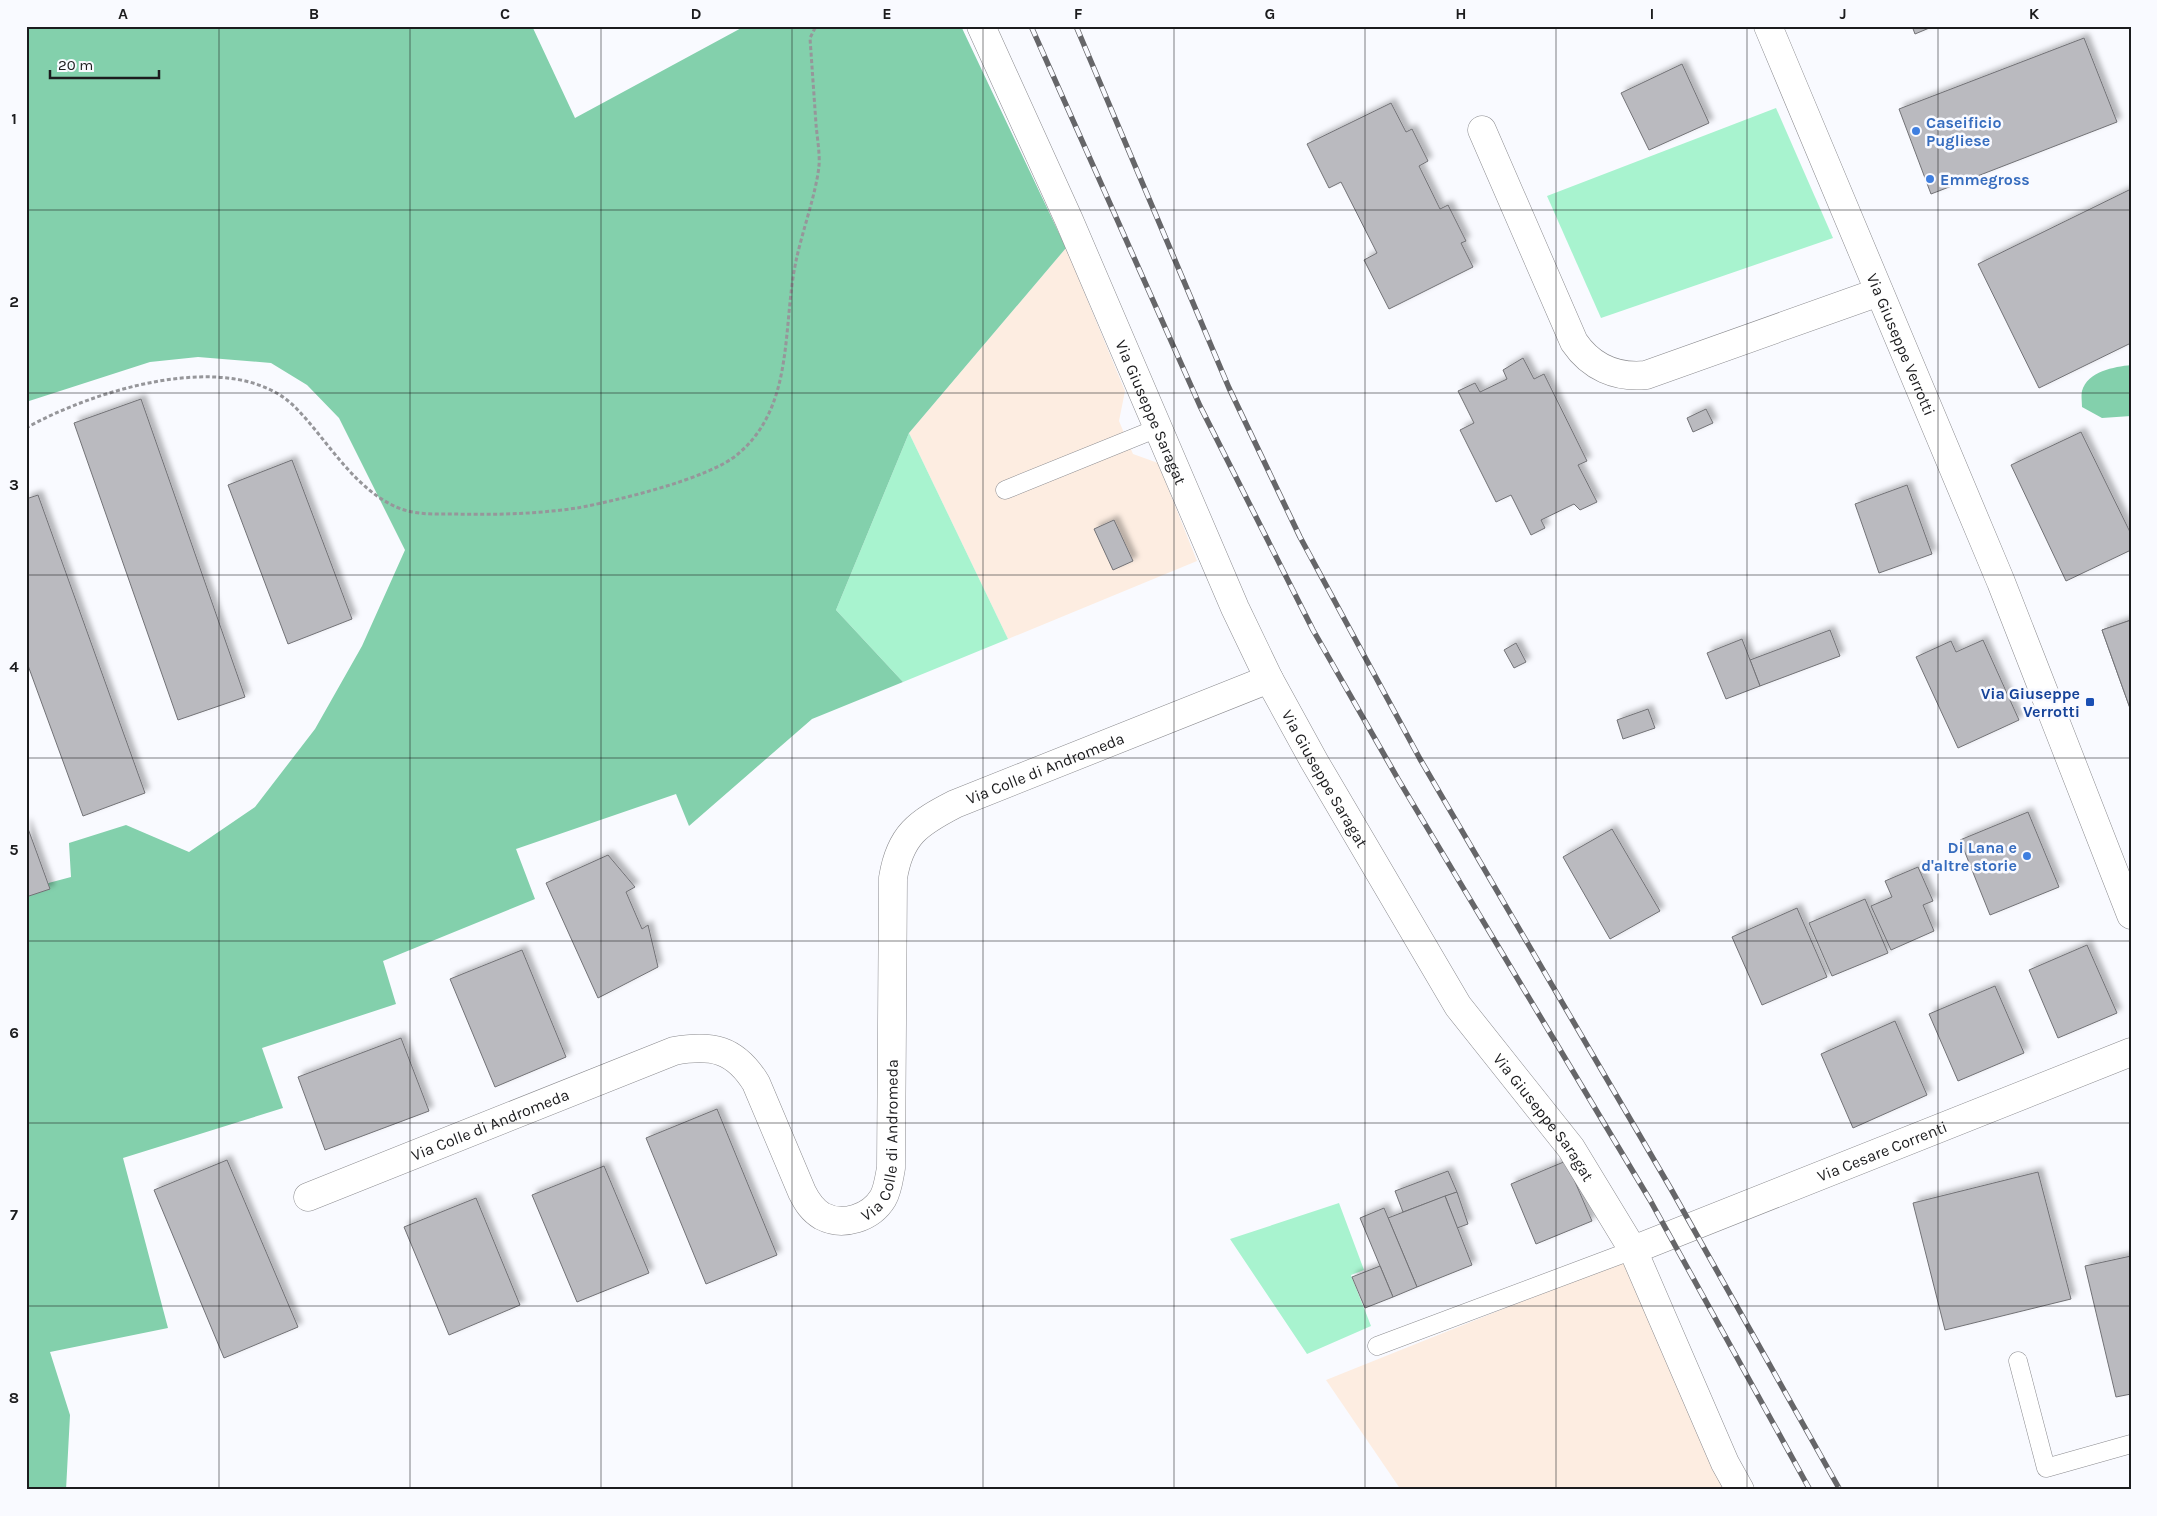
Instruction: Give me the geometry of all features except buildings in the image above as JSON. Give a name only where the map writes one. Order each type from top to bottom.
[{"type":"street","name":"Via Giuseppe Saragat","points":[[981,26],[1069,220],[1240,617],[1269,679],[1319,770],[1458,1006],[1571,1148],[1633,1250],[1725,1463],[1740,1490]]},
{"type":"street","name":"Via Giuseppe Verrotti","points":[[1768,26],[2001,582],[2131,915]]},
{"type":"street","points":[[1482,130],[1574,342],[1581,352],[1602,369],[1635,376],[1652,374],[1879,292]]},
{"type":"street","name":"Via Colle di Andromeda","points":[[308,1197],[674,1051],[704,1048],[729,1054],[748,1069],[756,1083],[802,1192],[810,1206],[822,1216],[835,1220],[849,1221],[862,1216],[875,1208],[884,1197],[891,1168],[894,878],[900,852],[906,839],[924,821],[955,804],[1269,679]]},
{"type":"street","name":"Via Cesare Correnti","points":[[1633,1250],[2131,1052]]},
{"type":"lane","points":[[1006,490],[1158,428]]},
{"type":"lane","points":[[1377,1346],[1633,1250]]},
{"type":"lane","points":[[2018,1361],[2046,1468],[2131,1444]]},
{"type":"path","points":[[26,428],[56,411],[84,400],[157,381],[178,378],[224,378],[252,384],[274,393],[287,401],[315,429],[350,472],[366,486],[399,508],[428,514],[535,512],[589,506],[654,489],[722,464],[737,455],[759,430],[776,396],[781,377],[795,265],[819,166],[810,38],[816,26]]},
{"type":"shaded area","points":[[1066,248],[1125,391],[1119,421],[1133,454],[1158,463],[1197,561],[1008,639],[909,433]]},
{"type":"shaded area","points":[[1625,1260],[1725,1490],[1401,1490],[1326,1380]]},
{"type":"green space","points":[[26,26],[532,26],[575,118],[745,26],[961,26],[1066,248],[909,433],[836,610],[903,682],[812,719],[689,826],[676,794],[516,849],[535,899],[383,961],[396,1004],[262,1048],[283,1108],[123,1158],[168,1328],[50,1352],[70,1415],[66,1490],[26,1490],[26,889],[71,877],[69,843],[126,825],[189,852],[255,807],[315,729],[362,646],[405,550],[339,418],[307,385],[271,363],[198,357],[150,362],[26,402]]},
{"type":"green space","points":[[1776,108],[1833,238],[1601,318],[1547,196]]},
{"type":"green space","points":[[2131,365],[2131,416],[2102,418],[2082,407],[2082,391],[2090,379],[2102,371]]},
{"type":"green space","points":[[909,433],[1008,639],[903,682],[836,610]]},
{"type":"green space","points":[[1339,1203],[1364,1270],[1351,1275],[1371,1326],[1307,1354],[1230,1239]]},
{"type":"railway","points":[[1031,26],[1200,406],[1313,630],[1398,779],[1650,1200],[1810,1490]]},
{"type":"railway","points":[[1076,26],[1229,388],[1300,537],[1420,759],[1671,1189],[1840,1490]]},
{"type":"place","name":"Caseificio Pugliese","points":[[1916,131]]},
{"type":"place","name":"Emmegross","points":[[1930,179]]},
{"type":"place","name":"Via Giuseppe Verrotti","points":[[2090,702]]},
{"type":"place","name":"Di Lana e d'altre storie","points":[[2027,856]]}]
